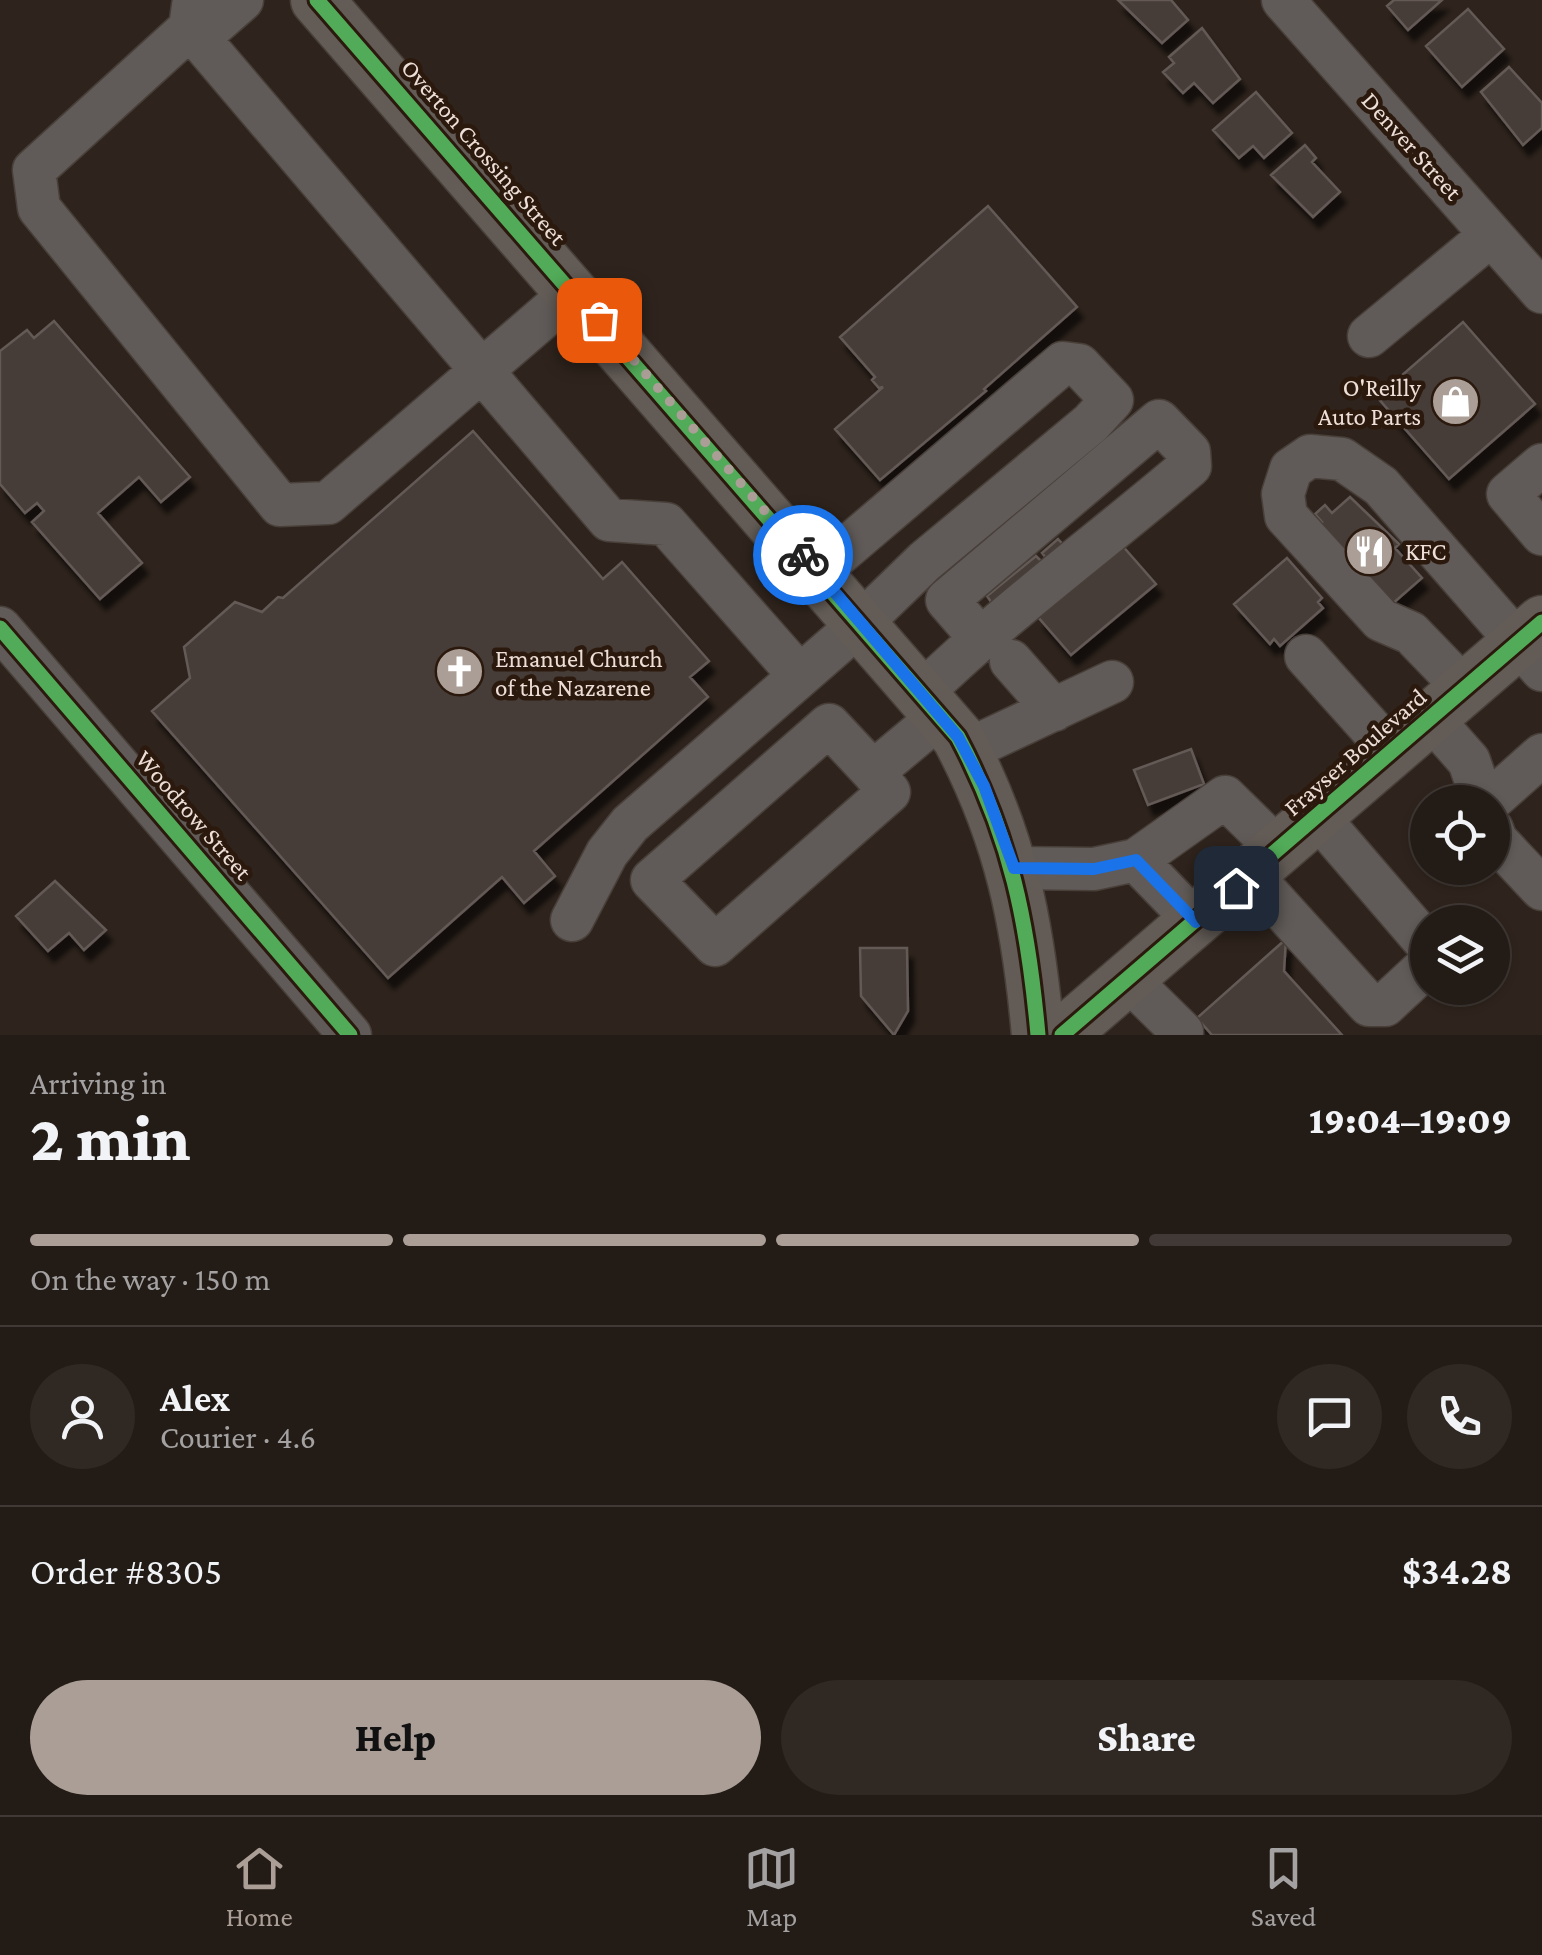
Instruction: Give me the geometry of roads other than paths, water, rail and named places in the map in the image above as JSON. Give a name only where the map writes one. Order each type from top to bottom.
[{"type":"main road","name":"Overton Crossing Street","points":[[317,0],[862,622],[943,720],[984,786],[1014,868],[1030,942],[1038,1035]]},
{"type":"main road","name":"Frayser Boulevard","points":[[1062,1035],[1448,703],[1535,644]]},
{"type":"street","points":[[195,14],[210,28],[242,0]]},
{"type":"street","name":"Denver Street","points":[[1282,0],[1542,292]]},
{"type":"street","points":[[195,14],[34,170],[39,208],[280,506],[328,503],[574,292]]},
{"type":"street","points":[[195,14],[479,372],[609,520],[666,524],[799,675]]},
{"type":"street","points":[[1369,336],[1491,234]]},
{"type":"street","points":[[572,920],[607,854],[630,824],[1112,400],[1079,365],[1064,363],[818,572]]},
{"type":"street","points":[[873,772],[943,720],[995,649],[1022,607],[1190,466],[1189,452],[1159,420],[947,600],[995,649],[1054,710]]},
{"type":"street","points":[[1479,785],[1419,639],[1381,620],[1286,516],[1283,494],[1291,468],[1310,456],[1342,459],[1381,486],[1535,644]]},
{"type":"street","points":[[1542,465],[1508,494],[1542,534]]},
{"type":"street","name":"Woodrow Street","points":[[0,628],[350,1035]]},
{"type":"street","points":[[1306,656],[1392,752]]},
{"type":"street","points":[[943,720],[1054,710],[1112,682]]},
{"type":"street","points":[[829,725],[873,772],[889,792],[715,946],[652,880],[829,725]]},
{"type":"street","points":[[1506,785],[1542,755]]},
{"type":"street","points":[[1014,868],[1094,869],[1136,860],[1225,797],[1265,863],[1369,1005],[1384,1006],[1410,982]]},
{"type":"street","points":[[1318,817],[1410,924]]},
{"type":"street","points":[[1510,855],[1542,889]]},
{"type":"street","points":[[1136,860],[1196,922]]},
{"type":"street","points":[[1129,980],[1182,1034]]},
{"type":"place","name":"O'Reilly Auto Parts","points":[[1456,401]]},
{"type":"place","name":"KFC","points":[[1370,551]]},
{"type":"place","name":"Emanuel Church of the Nazarene","points":[[460,672]]}]
